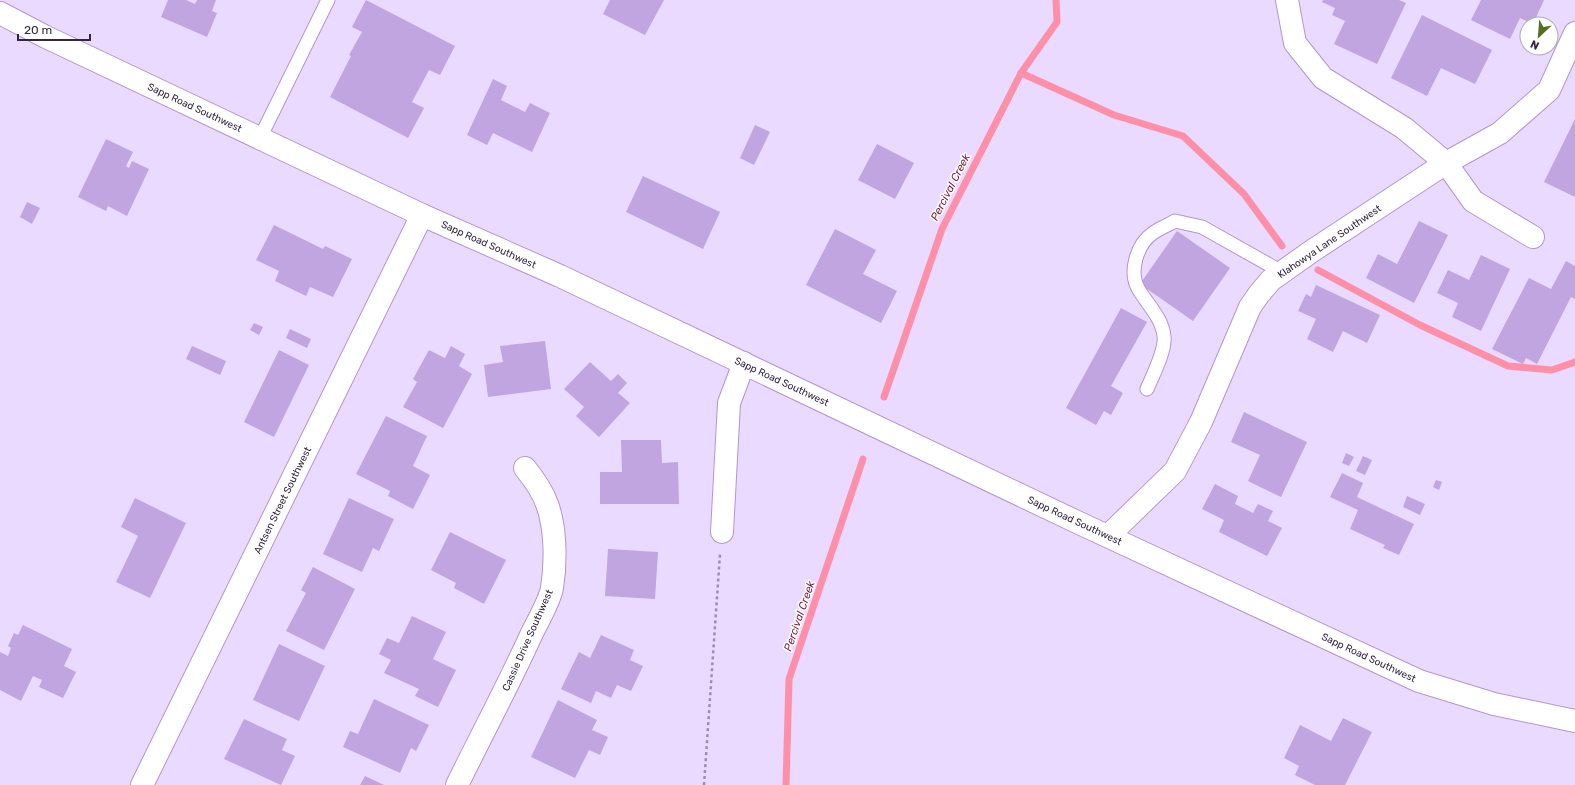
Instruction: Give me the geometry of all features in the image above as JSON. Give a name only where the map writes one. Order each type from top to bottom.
[{"type":"street","points":[[1288,0],[1295,43],[1323,78],[1404,128],[1446,163],[1473,201],[1533,237]]},
{"type":"street","name":"Sapp Road Southwest","points":[[0,13],[46,37],[422,215],[560,276],[744,362],[1108,536],[1419,681],[1494,704],[1575,721]]},
{"type":"street","name":"Klahowya Lane Southwest","points":[[1108,536],[1175,471],[1201,422],[1250,307],[1258,294],[1271,280],[1312,251],[1446,163],[1500,133],[1549,90],[1575,33]]},
{"type":"street","name":"Antsen Street Southwest","points":[[142,785],[422,215]]},
{"type":"street","points":[[722,532],[729,403],[744,362]]},
{"type":"street","name":"Cassie Drive Southwest","points":[[457,785],[516,668],[552,590],[555,560],[548,505],[539,486],[525,468]]},
{"type":"lane","points":[[260,138],[328,0]]},
{"type":"lane","points":[[1147,389],[1161,354],[1164,336],[1161,325],[1151,306],[1134,281],[1134,267],[1139,248],[1152,233],[1175,221],[1202,227],[1282,272]]},
{"type":"path","points":[[704,785],[722,532]]},
{"type":"building","points":[[168,0],[186,0],[195,4],[197,0],[216,0],[212,11],[217,13],[207,37],[161,17]]},
{"type":"building","points":[[366,0],[455,46],[440,75],[429,70],[412,102],[424,108],[408,138],[330,97],[351,56],[349,55],[362,32],[352,27]]},
{"type":"building","points":[[610,0],[664,0],[645,35],[603,14]]},
{"type":"building","points":[[1323,0],[1399,0],[1406,3],[1377,64],[1334,44],[1345,21],[1332,15],[1335,8],[1322,2]]},
{"type":"building","points":[[1481,0],[1544,0],[1537,16],[1519,16],[1519,20],[1510,39],[1471,20]]},
{"type":"building","points":[[1422,15],[1492,50],[1475,84],[1441,68],[1427,96],[1391,78]]},
{"type":"building","points":[[493,79],[507,86],[501,100],[525,112],[530,103],[550,113],[532,152],[493,133],[487,145],[467,135]]},
{"type":"building","points":[[1575,119],[1575,197],[1544,182]]},
{"type":"building","points":[[755,125],[770,132],[754,165],[740,158]]},
{"type":"building","points":[[106,139],[133,152],[126,166],[129,168],[132,161],[149,169],[127,216],[108,206],[106,211],[78,197]]},
{"type":"building","points":[[877,144],[914,163],[895,199],[858,180]]},
{"type":"building","points":[[643,176],[720,212],[703,249],[626,212]]},
{"type":"building","points":[[27,202],[40,208],[32,224],[20,217]]},
{"type":"building","points":[[1419,221],[1448,235],[1414,303],[1366,278],[1378,254],[1397,264]]},
{"type":"building","points":[[274,225],[323,249],[325,246],[352,259],[333,297],[310,287],[306,296],[275,281],[279,271],[256,260]]},
{"type":"building","points":[[835,229],[876,250],[863,274],[897,291],[881,323],[806,285]]},
{"type":"building","points":[[1177,231],[1230,268],[1193,321],[1140,284]]},
{"type":"building","points":[[1481,255],[1510,269],[1481,331],[1452,317],[1458,303],[1437,293],[1448,270],[1469,280]]},
{"type":"building","points":[[1566,261],[1575,266],[1575,299],[1571,297],[1537,364],[1526,358],[1523,364],[1492,349],[1529,278],[1551,289]]},
{"type":"building","points":[[1316,285],[1380,315],[1367,343],[1343,331],[1333,352],[1307,339],[1316,319],[1298,311],[1306,294],[1311,297]]},
{"type":"building","points":[[1121,308],[1147,322],[1111,386],[1123,393],[1111,415],[1104,411],[1096,425],[1066,408]]},
{"type":"building","points":[[254,323],[263,327],[259,335],[250,330]]},
{"type":"building","points":[[290,329],[311,339],[307,348],[286,338]]},
{"type":"building","points":[[545,341],[551,389],[488,397],[484,365],[503,362],[500,346]]},
{"type":"building","points":[[192,346],[226,361],[220,375],[186,359]]},
{"type":"building","points":[[451,346],[465,354],[459,366],[472,374],[443,428],[403,407],[417,382],[413,379],[429,350],[445,358]]},
{"type":"building","points":[[279,350],[309,365],[274,437],[244,422]]},
{"type":"building","points":[[590,362],[611,381],[618,374],[627,383],[618,393],[630,403],[599,437],[576,416],[584,407],[564,389]]},
{"type":"building","points":[[1244,412],[1307,442],[1281,497],[1248,481],[1260,455],[1231,442]]},
{"type":"building","points":[[386,416],[427,436],[413,466],[430,475],[413,509],[388,496],[390,491],[356,474]]},
{"type":"building","points":[[621,440],[661,440],[662,463],[678,462],[679,504],[600,504],[600,472],[622,472]]},
{"type":"building","points":[[1346,453],[1354,457],[1349,466],[1342,463]]},
{"type":"building","points":[[1363,456],[1372,460],[1365,475],[1356,471]]},
{"type":"building","points":[[1342,473],[1363,483],[1357,497],[1414,524],[1399,555],[1383,548],[1385,545],[1350,529],[1358,510],[1330,497]]},
{"type":"building","points":[[1436,480],[1442,482],[1439,490],[1433,487]]},
{"type":"building","points":[[1215,484],[1238,496],[1235,504],[1253,513],[1258,504],[1273,511],[1268,521],[1282,528],[1267,556],[1219,532],[1224,520],[1202,509]]},
{"type":"building","points":[[1407,496],[1425,504],[1420,515],[1403,507]]},
{"type":"building","points":[[135,498],[186,523],[150,598],[116,582],[138,536],[121,527]]},
{"type":"building","points":[[349,498],[394,519],[379,551],[373,548],[362,572],[323,554]]},
{"type":"building","points":[[450,532],[506,560],[484,604],[454,588],[456,583],[431,570]]},
{"type":"building","points":[[608,549],[658,552],[655,599],[605,596]]},
{"type":"building","points":[[313,567],[355,589],[324,650],[286,631],[306,593],[301,590]]},
{"type":"building","points":[[412,616],[446,632],[433,659],[456,670],[438,707],[415,696],[419,689],[384,673],[391,660],[379,654],[387,638],[399,643]]},
{"type":"building","points":[[23,625],[72,649],[64,666],[76,672],[63,698],[39,687],[42,680],[33,676],[21,701],[0,690],[0,652],[8,656],[11,648],[8,646],[14,633],[18,635]]},
{"type":"building","points":[[601,635],[634,650],[630,660],[643,666],[631,691],[617,685],[611,698],[596,691],[591,703],[561,689],[579,652],[590,658]]},
{"type":"building","points":[[279,644],[325,666],[299,721],[253,700]]},
{"type":"building","points":[[374,699],[429,725],[416,751],[411,748],[400,773],[343,747],[350,731],[358,734]]},
{"type":"building","points":[[558,700],[597,720],[592,730],[608,737],[600,755],[589,750],[575,778],[531,757]]},
{"type":"building","points":[[1343,718],[1372,732],[1345,785],[1315,785],[1295,775],[1299,766],[1284,758],[1300,725],[1331,741]]},
{"type":"building","points":[[244,719],[287,739],[282,750],[295,756],[281,785],[224,759]]},
{"type":"building","points":[[365,776],[384,785],[360,785]]},
{"type":"waterway","name":"Percival Creek","points":[[884,397],[942,229],[1021,73],[1057,22],[1056,0]]},
{"type":"waterway","points":[[1021,73],[1114,115],[1183,136],[1244,194],[1282,246]]},
{"type":"waterway","points":[[1318,270],[1420,325],[1508,366],[1552,370],[1575,362]]},
{"type":"waterway","name":"Percival Creek","points":[[786,785],[789,679],[863,459]]}]
